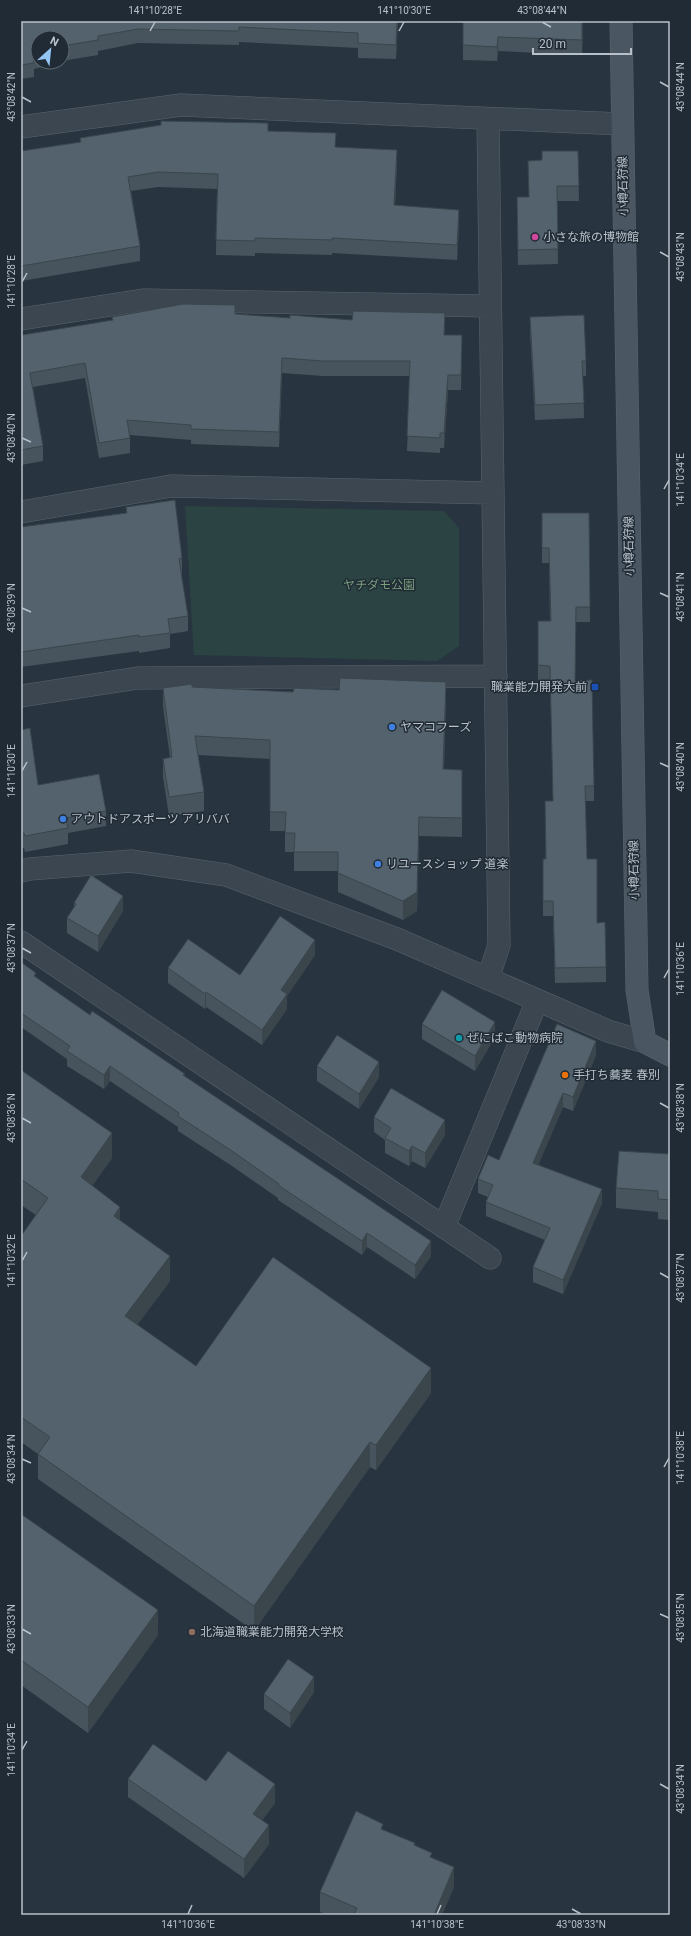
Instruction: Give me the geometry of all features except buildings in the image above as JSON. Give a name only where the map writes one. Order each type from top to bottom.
[{"type":"main road","name":"小樽石狩線","points":[[621,21],[637,990],[645,1042]]},
{"type":"main road","points":[[645,1042],[670,1055]]},
{"type":"street","points":[[21,127],[181,105],[622,124]]},
{"type":"street","points":[[488,119],[500,945],[488,979]]},
{"type":"street","points":[[21,319],[143,300],[490,306]]},
{"type":"street","points":[[21,512],[171,486],[493,494]]},
{"type":"street","points":[[21,696],[138,678],[496,676]]},
{"type":"street","points":[[21,871],[131,861],[226,876],[397,939],[608,1031],[645,1042]]},
{"type":"street","points":[[21,942],[490,1258]]},
{"type":"street","points":[[444,1227],[537,1001]]},
{"type":"green space","name":"ヤチダモ公園","points":[[185,506],[444,511],[459,528],[459,646],[437,661],[194,655]]},
{"type":"place","name":"小さな旅の博物館","points":[[535,237]]},
{"type":"place","name":"職業能力開発大前","points":[[595,687]]},
{"type":"place","name":"ヤマコフーズ","points":[[392,727]]},
{"type":"place","name":"アウトドアスポーツ アリババ","points":[[63,819]]},
{"type":"place","name":"リユースショップ 道楽","points":[[378,864]]},
{"type":"place","name":"ぜにばこ動物病院","points":[[459,1038]]},
{"type":"place","name":"手打ち蕎麦 春別","points":[[565,1075]]},
{"type":"place","name":"北海道職業能力開発大学校","points":[[192,1632]]}]
